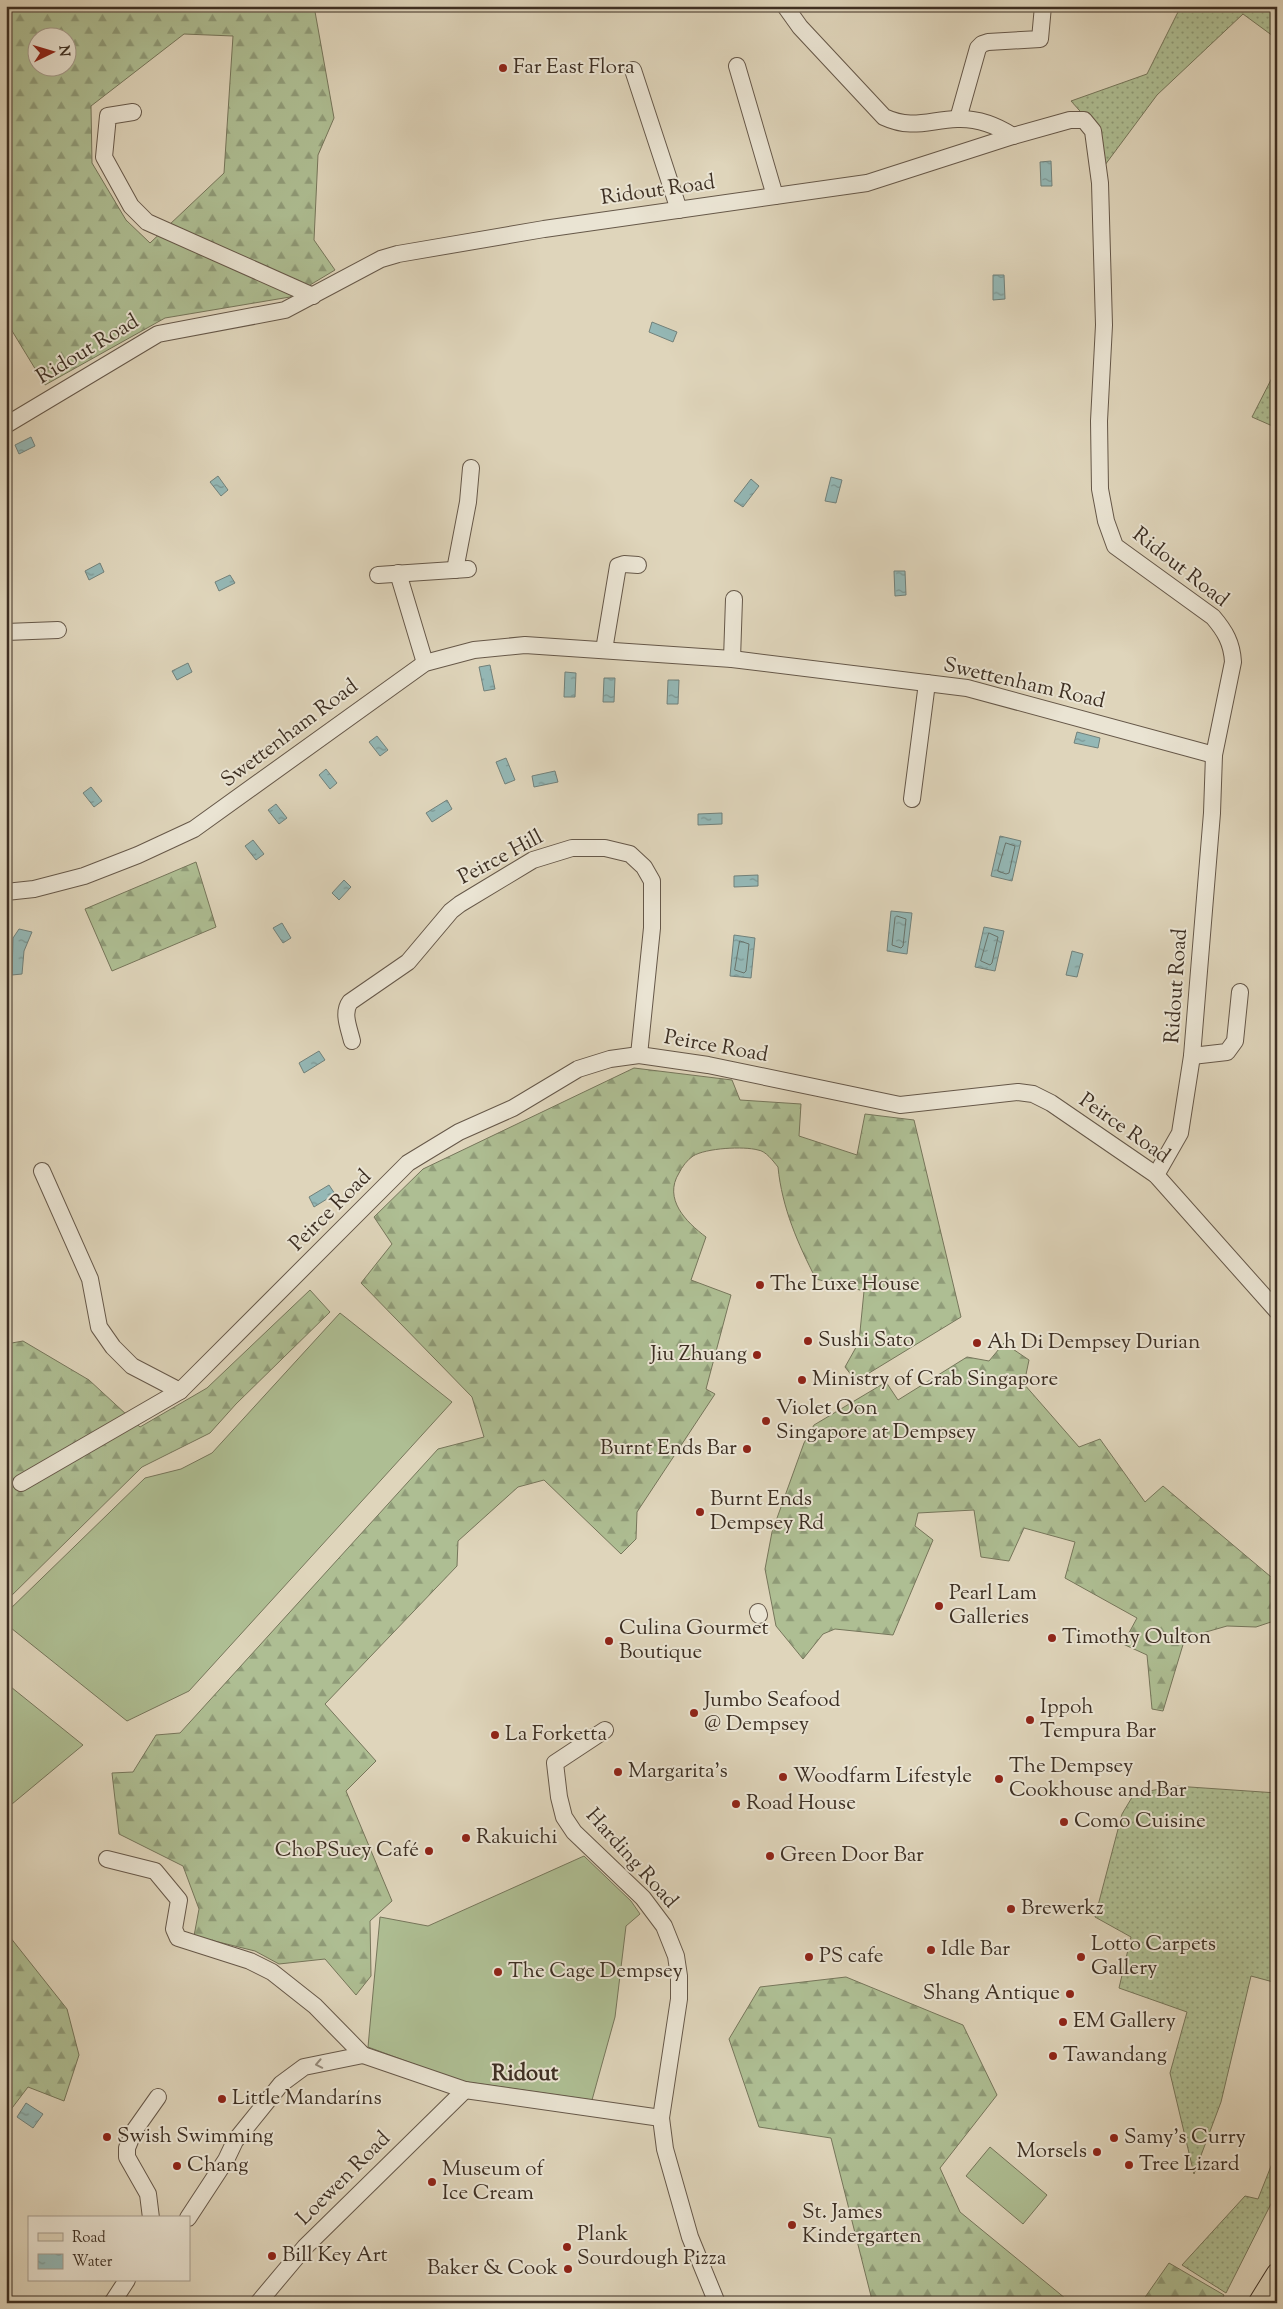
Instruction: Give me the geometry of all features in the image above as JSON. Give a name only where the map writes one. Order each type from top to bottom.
[{"type":"main road","points":[[1259,2303],[1277,2274]]},
{"type":"street","points":[[785,6],[800,27],[884,117],[900,124],[958,119],[979,120],[1000,127],[1013,136]]},
{"type":"street","points":[[958,119],[978,48],[988,42],[1040,39],[1043,6]]},
{"type":"street","points":[[737,66],[775,196]]},
{"type":"street","points":[[634,70],[679,210]]},
{"type":"street","points":[[133,112],[108,116],[104,157],[131,206],[146,222],[312,296]]},
{"type":"street","name":"Ridout Road","points":[[6,425],[158,334],[285,310],[381,259],[398,254],[867,183],[1013,136],[1070,120],[1084,120],[1093,131],[1100,183],[1104,325],[1099,422],[1100,489],[1106,522],[1115,546],[1162,582],[1199,605],[1213,617],[1224,630],[1232,648],[1233,662],[1214,755],[1212,813],[1192,1056],[1180,1133],[1156,1175]]},
{"type":"street","points":[[378,575],[461,570],[471,468]]},
{"type":"street","points":[[604,650],[618,566],[624,564],[638,565]]},
{"type":"street","points":[[398,573],[425,663]]},
{"type":"street","points":[[732,659],[734,599]]},
{"type":"street","points":[[6,632],[58,630]]},
{"type":"street","name":"Swettenham Road","points":[[6,892],[34,889],[84,876],[138,855],[194,829],[425,663],[451,655],[496,647],[525,645],[732,659],[967,688],[1214,755]]},
{"type":"street","points":[[912,798],[927,683]]},
{"type":"street","name":"Peirce Hill","points":[[352,1040],[346,1016],[346,1010],[350,1002],[408,962],[451,910],[533,860],[572,848],[605,848],[630,854],[644,867],[652,881],[652,928],[639,1055]]},
{"type":"street","points":[[1192,1056],[1227,1052],[1235,1041],[1240,992]]},
{"type":"street","name":"Peirce Road","points":[[21,1483],[180,1392],[408,1163],[459,1132],[513,1108],[578,1070],[610,1059],[639,1055],[708,1065],[900,1105],[1018,1092],[1033,1094],[1051,1103],[1156,1175],[1277,1311]]},
{"type":"street","points":[[42,1170],[90,1279],[100,1327],[113,1347],[132,1366],[180,1392]]},
{"type":"street","name":"Harding Road","points":[[605,1730],[555,1763],[559,1797],[564,1817],[574,1832],[643,1898],[664,1926],[676,1956],[679,1976],[679,1999],[661,2118],[665,2149],[690,2237],[717,2303]]},
{"type":"street","points":[[107,1859],[155,1871],[180,1900],[174,1929],[178,1938],[250,1961],[272,1972],[315,2006],[363,2055],[466,2090],[661,2118]]},
{"type":"street","points":[[189,2216],[226,2160],[235,2141],[281,2084],[304,2067],[363,2055]]},
{"type":"street","name":"Loewen Road","points":[[258,2303],[305,2247],[466,2090]]},
{"type":"street","points":[[151,2216],[148,2194],[127,2158],[127,2148],[134,2131],[158,2097]]},
{"type":"street","points":[[112,2303],[127,2282]]},
{"type":"green space","points":[[6,6],[314,6],[334,118],[318,155],[314,240],[335,270],[290,297],[165,318],[45,385],[6,321]],"holes":[[[184,34],[233,36],[224,173],[150,243],[126,220],[92,163],[91,106]]]},
{"type":"green space","points":[[1181,6],[1270,6],[1277,13],[1277,39],[1243,14],[1157,95],[1102,169],[1096,129],[1071,101],[1147,74]]},
{"type":"green space","points":[[1277,368],[1277,428],[1252,417]]},
{"type":"green space","points":[[196,862],[216,927],[112,971],[85,909]]},
{"type":"green space","points":[[634,1068],[732,1080],[740,1100],[801,1104],[799,1136],[857,1155],[865,1114],[914,1120],[961,1317],[856,1381],[845,1367],[859,1342],[864,1291],[816,1279],[787,1211],[778,1167],[764,1152],[752,1149],[735,1148],[707,1151],[693,1156],[679,1173],[674,1192],[675,1201],[684,1217],[706,1237],[691,1280],[731,1295],[706,1389],[715,1394],[637,1512],[636,1539],[621,1554],[544,1480],[518,1487],[458,1541],[457,1566],[325,1704],[376,1761],[346,1791],[392,1901],[370,1921],[371,1976],[356,1995],[325,1959],[279,1964],[255,1951],[194,1936],[199,1909],[183,1866],[119,1834],[112,1773],[133,1772],[156,1735],[180,1733],[438,1449],[484,1437],[472,1397],[361,1283],[392,1244],[374,1217],[423,1169]]},
{"type":"green space","points":[[310,1290],[330,1312],[236,1404],[210,1433],[142,1467],[6,1601],[6,1344],[23,1341],[89,1380],[140,1427],[207,1388]]},
{"type":"green space","points":[[340,1313],[452,1402],[189,1691],[127,1721],[6,1624],[6,1613],[145,1478],[181,1469],[212,1453]]},
{"type":"green space","points":[[1004,1343],[1029,1360],[1024,1384],[1079,1447],[1100,1439],[1145,1502],[1163,1486],[1277,1582],[1277,1620],[1256,1627],[1227,1626],[1185,1638],[1163,1711],[1152,1709],[1147,1655],[1123,1644],[1137,1618],[1065,1578],[1075,1542],[1024,1528],[1009,1561],[981,1557],[974,1510],[918,1513],[915,1526],[933,1540],[893,1635],[835,1629],[823,1634],[803,1659],[776,1626],[765,1569],[772,1532],[804,1443],[814,1425],[886,1382],[898,1400],[967,1357],[989,1361]]},
{"type":"green space","points":[[6,1683],[83,1745],[6,1809]]},
{"type":"green space","points":[[1175,1786],[1277,1793],[1277,1983],[1251,1976],[1221,2102],[1194,2174],[1170,2073],[1187,2012],[1119,1988],[1131,1937],[1095,1917],[1122,1814],[1134,1794]]},
{"type":"green space","name":"The Cage Dempsey","points":[[584,1856],[631,1901],[640,1914],[626,1926],[615,2017],[592,2100],[460,2081],[368,2047],[380,1917],[428,1926]]},
{"type":"green space","points":[[6,1932],[67,2009],[79,2055],[64,2101],[28,2087],[6,2116]]},
{"type":"green space","points":[[846,1977],[963,2025],[997,2095],[940,2168],[960,2212],[1071,2303],[876,2303],[872,2300],[831,2138],[759,2127],[729,2039],[760,1987]]},
{"type":"green space","points":[[990,2147],[1047,2195],[1023,2224],[966,2176]]},
{"type":"green space","points":[[1277,2151],[1277,2192],[1226,2293],[1182,2265],[1245,2196],[1258,2199]]},
{"type":"green space","points":[[1169,2263],[1224,2295],[1220,2303],[1141,2303]]},
{"type":"water","points":[[1051,161],[1052,186],[1041,186],[1040,162]]},
{"type":"water","points":[[993,275],[1004,275],[1005,299],[993,300]]},
{"type":"water","points":[[652,322],[677,332],[673,342],[649,332]]},
{"type":"water","points":[[31,437],[35,446],[19,454],[15,445]]},
{"type":"water","points":[[218,476],[228,490],[221,496],[210,482]]},
{"type":"water","points":[[831,477],[842,480],[836,503],[825,501]]},
{"type":"water","points":[[751,479],[759,486],[743,507],[734,501]]},
{"type":"water","points":[[100,563],[104,572],[89,580],[85,571]]},
{"type":"water","points":[[894,571],[905,571],[906,595],[895,596]]},
{"type":"water","points":[[230,575],[235,583],[219,591],[215,582]]},
{"type":"water","points":[[188,663],[192,672],[177,680],[172,671]]},
{"type":"water","points":[[490,665],[495,689],[484,691],[479,667]]},
{"type":"water","points":[[565,672],[576,673],[575,697],[564,697]]},
{"type":"water","points":[[604,678],[615,678],[614,702],[603,702]]},
{"type":"water","points":[[668,680],[679,680],[678,704],[667,704]]},
{"type":"water","points":[[1077,732],[1100,738],[1098,748],[1074,743]]},
{"type":"water","points":[[377,736],[388,750],[380,756],[369,742]]},
{"type":"water","points":[[506,758],[515,780],[505,784],[496,762]]},
{"type":"water","points":[[326,769],[337,783],[330,789],[319,775]]},
{"type":"water","points":[[555,771],[558,782],[534,787],[532,776]]},
{"type":"water","points":[[91,787],[102,801],[94,807],[83,793]]},
{"type":"water","points":[[447,800],[452,809],[432,822],[426,813]]},
{"type":"water","points":[[276,804],[287,818],[279,824],[268,810]]},
{"type":"water","points":[[722,813],[722,824],[698,825],[698,814]]},
{"type":"water","points":[[1000,836],[1021,841],[1012,881],[991,876]]},
{"type":"water","points":[[253,840],[264,854],[256,860],[245,846]]},
{"type":"water","points":[[758,875],[758,886],[734,887],[734,876]]},
{"type":"water","points":[[344,880],[351,887],[339,900],[332,893]]},
{"type":"water","points":[[891,911],[912,913],[907,954],[887,951]]},
{"type":"water","points":[[282,923],[291,938],[283,943],[273,928]]},
{"type":"water","points":[[984,927],[1004,931],[995,971],[975,967]]},
{"type":"water","points":[[19,929],[32,932],[24,951],[22,974],[12,975],[13,938]]},
{"type":"water","points":[[734,935],[755,938],[751,978],[730,976]]},
{"type":"water","points":[[1072,951],[1083,954],[1077,977],[1066,975]]},
{"type":"water","points":[[319,1051],[325,1060],[304,1073],[299,1063]]},
{"type":"water","points":[[329,1185],[335,1194],[314,1207],[309,1197]]},
{"type":"water","points":[[26,2103],[43,2114],[33,2128],[17,2117]]},
{"type":"place","name":"Far East Flora","points":[[503,68]]},
{"type":"place","name":"The Luxe House","points":[[760,1285]]},
{"type":"place","name":"Sushi Sato","points":[[808,1341]]},
{"type":"place","name":"Ah Di Dempsey Durian","points":[[977,1343]]},
{"type":"place","name":"Jiu Zhuang","points":[[757,1355]]},
{"type":"place","name":"Ministry of Crab Singapore","points":[[802,1380]]},
{"type":"place","name":"Violet Oon Singapore at Dempsey","points":[[766,1421]]},
{"type":"place","name":"Burnt Ends Bar","points":[[747,1449]]},
{"type":"place","name":"Burnt Ends Dempsey Rd","points":[[700,1512]]},
{"type":"place","name":"Pearl Lam Galleries","points":[[939,1606]]},
{"type":"place","name":"Timothy Oulton","points":[[1052,1638]]},
{"type":"place","name":"Culina Gourmet Boutique","points":[[609,1641]]},
{"type":"place","name":"Jumbo Seafood @ Dempsey","points":[[694,1713]]},
{"type":"place","name":"Ippoh Tempura Bar","points":[[1030,1720]]},
{"type":"place","name":"La Forketta","points":[[495,1735]]},
{"type":"place","name":"Margarita's","points":[[618,1772]]},
{"type":"place","name":"Woodfarm Lifestyle","points":[[783,1777]]},
{"type":"place","name":"The Dempsey Cookhouse and Bar","points":[[999,1779]]},
{"type":"place","name":"Road House","points":[[736,1804]]},
{"type":"place","name":"Como Cuisine","points":[[1064,1822]]},
{"type":"place","name":"Rakuichi","points":[[466,1838]]},
{"type":"place","name":"ChoPSuey Café","points":[[429,1851]]},
{"type":"place","name":"Green Door Bar","points":[[770,1856]]},
{"type":"place","name":"Brewerkz","points":[[1011,1909]]},
{"type":"place","name":"Idle Bar","points":[[931,1950]]},
{"type":"place","name":"PS cafe","points":[[809,1957]]},
{"type":"place","name":"Lotto Carpets Gallery","points":[[1081,1957]]},
{"type":"place","name":"The Cage Dempsey","points":[[498,1972]]},
{"type":"place","name":"Shang Antique","points":[[1070,1994]]},
{"type":"place","name":"EM Gallery","points":[[1063,2022]]},
{"type":"place","name":"Tawandang","points":[[1053,2056]]},
{"type":"place","name":"Little Mandaríns","points":[[222,2099]]},
{"type":"place","name":"Swish Swimming","points":[[107,2137]]},
{"type":"place","name":"Samy's Curry","points":[[1114,2138]]},
{"type":"place","name":"Morsels","points":[[1097,2152]]},
{"type":"place","name":"Tree Lizard","points":[[1129,2165]]},
{"type":"place","name":"Chang","points":[[177,2166]]},
{"type":"place","name":"Museum of Ice Cream","points":[[432,2182]]},
{"type":"place","name":"St. James Kindergarten","points":[[792,2225]]},
{"type":"place","name":"Plank Sourdough Pizza","points":[[567,2247]]},
{"type":"place","name":"Bill Key Art","points":[[272,2256]]},
{"type":"place","name":"Baker & Cook","points":[[568,2269]]},
{"type":"district","name":"Ridout","points":[[525,2075]]}]
